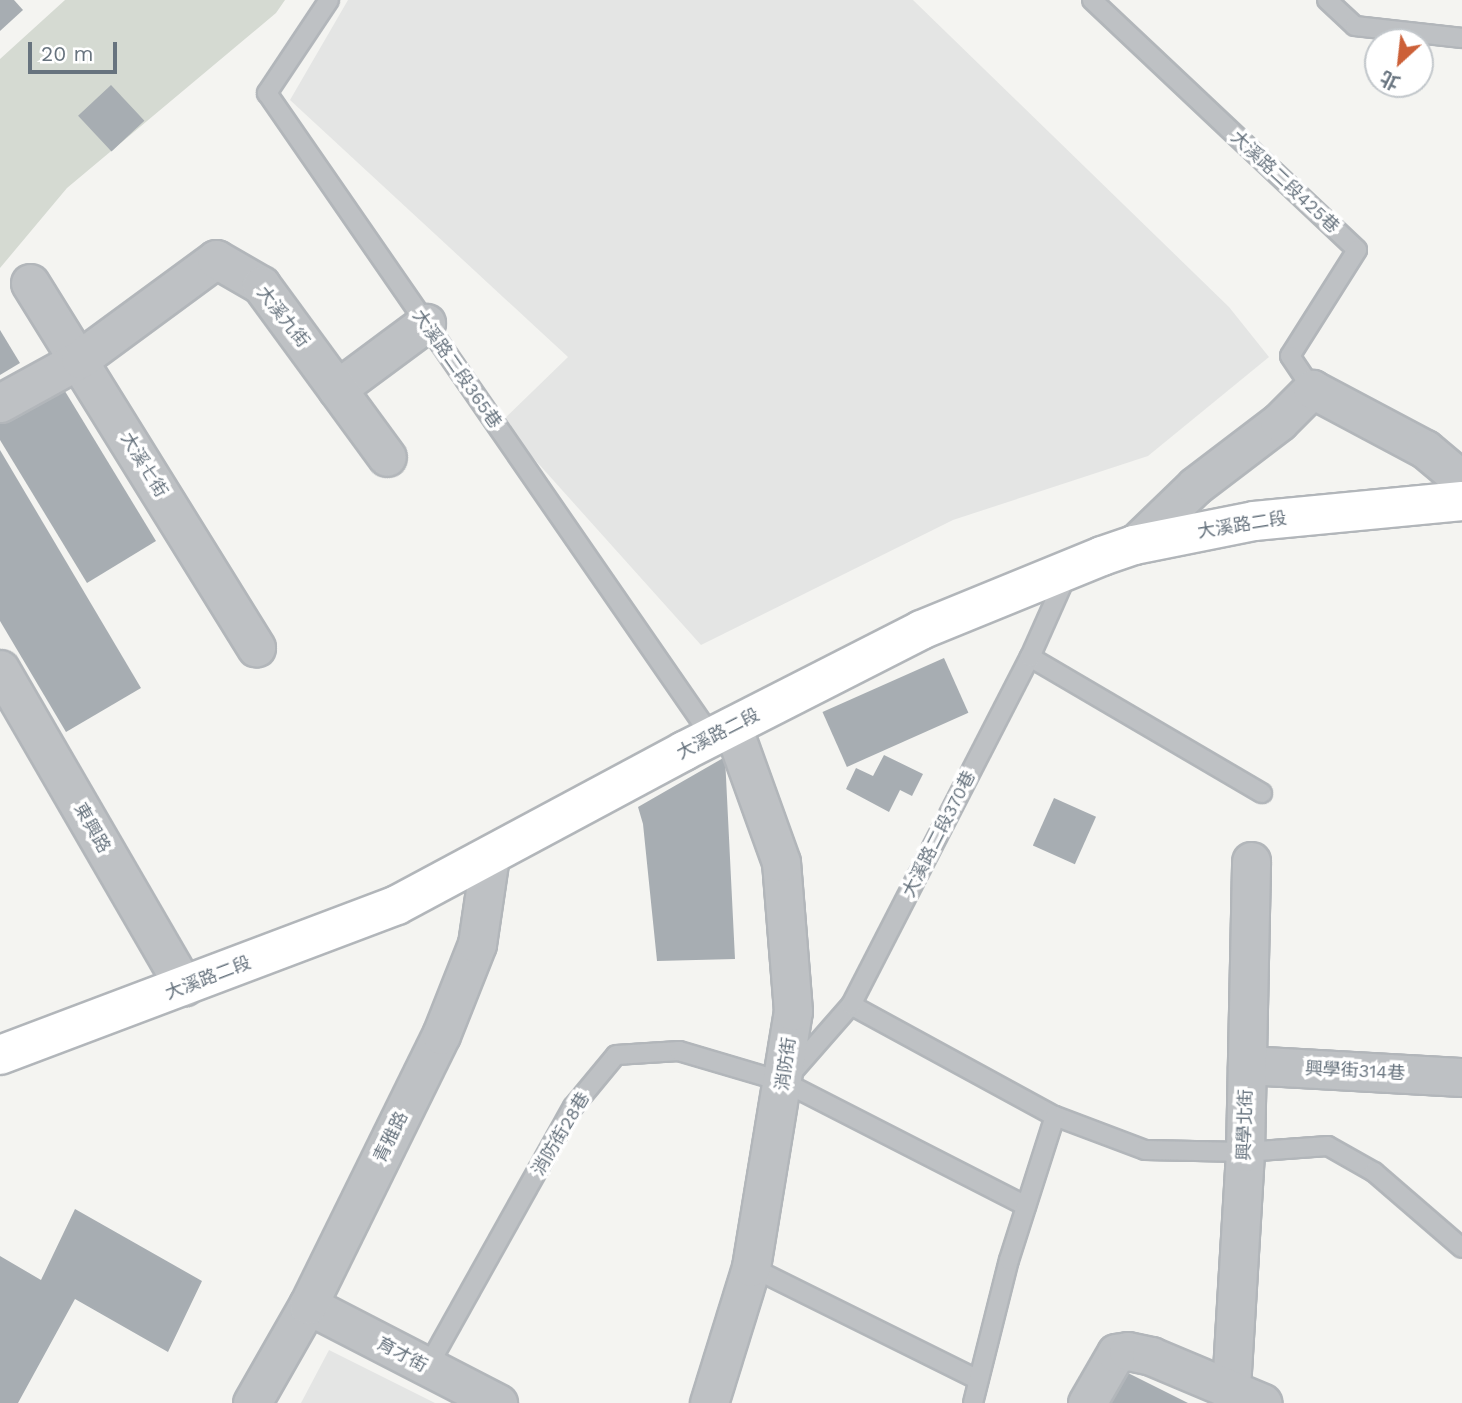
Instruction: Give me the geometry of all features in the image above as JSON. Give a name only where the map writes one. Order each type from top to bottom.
[{"type":"main road","name":"大溪路二段","points":[[0,1055],[397,905],[722,731],[921,630],[1134,545],[1254,521],[1462,501]]},
{"type":"street","name":"大溪九街","points":[[80,359],[216,259],[261,285],[387,457]]},
{"type":"street","name":"大溪七街","points":[[30,283],[80,359],[256,648]]},
{"type":"street","points":[[337,389],[426,323]]},
{"type":"street","points":[[0,403],[80,359]]},
{"type":"street","points":[[1134,545],[1195,486],[1279,422],[1312,389],[1425,449],[1462,480]]},
{"type":"street","name":"東興路","points":[[0,668],[184,987]]},
{"type":"street","name":"消防街","points":[[709,1403],[751,1268],[784,1082],[793,1012],[781,862],[722,731]]},
{"type":"street","name":"青雅路","points":[[253,1403],[308,1305],[441,1035],[477,944],[490,856]]},
{"type":"street","name":"興學北街","points":[[1087,1403],[1116,1353],[1128,1351],[1151,1356],[1247,1395],[1245,1152],[1251,861]]},
{"type":"street","name":"興學街314巷","points":[[1247,1065],[1462,1077]]},
{"type":"street","name":"育才街","points":[[308,1305],[498,1403]]},
{"type":"lane","name":"大溪路二段365巷","points":[[329,0],[267,93],[426,323],[722,731]]},
{"type":"lane","name":"大溪路二段425巷","points":[[1092,0],[1357,250],[1290,356],[1312,389]]},
{"type":"lane","points":[[1327,0],[1355,26],[1462,38]]},
{"type":"lane","name":"大溪路二段370巷","points":[[784,1082],[851,1005],[1030,657],[1069,570]]},
{"type":"lane","points":[[1030,657],[1262,793]]},
{"type":"lane","points":[[851,1005],[1055,1116],[1145,1150],[1245,1152],[1328,1146],[1374,1172],[1462,1248]]},
{"type":"lane","name":"消防街28巷","points":[[427,1368],[573,1107],[616,1055],[679,1051],[784,1082],[1026,1206]]},
{"type":"lane","points":[[973,1403],[1026,1206],[1055,1116]]},
{"type":"lane","points":[[751,1268],[979,1380]]},
{"type":"shaded area","points":[[65,0],[285,0],[276,13],[67,188],[0,268],[0,59]]},
{"type":"shaded area","points":[[348,0],[913,0],[1229,307],[1269,357],[1148,456],[953,520],[701,645],[501,422],[568,357],[290,100]]},
{"type":"shaded area","points":[[329,1350],[435,1403],[301,1403]]},
{"type":"building","points":[[0,0],[14,0],[23,10],[0,31]]},
{"type":"building","points":[[111,85],[144,121],[112,152],[78,116]]},
{"type":"building","points":[[0,330],[20,363],[0,375]]},
{"type":"building","points":[[60,383],[156,541],[87,583],[0,440],[0,420]]},
{"type":"building","points":[[0,450],[141,688],[66,732],[0,621]]},
{"type":"building","points":[[944,658],[968,713],[847,767],[822,712]]},
{"type":"building","points":[[884,755],[923,774],[912,796],[900,790],[889,812],[846,789],[856,768],[873,776]]},
{"type":"building","points":[[725,757],[735,959],[657,961],[643,824],[638,807]]},
{"type":"building","points":[[1054,798],[1096,817],[1075,864],[1033,846]]},
{"type":"building","points":[[75,1209],[202,1281],[168,1352],[75,1299],[18,1403],[0,1403],[0,1256],[41,1280]]},
{"type":"building","points":[[1118,1368],[1188,1403],[1100,1403]]}]
